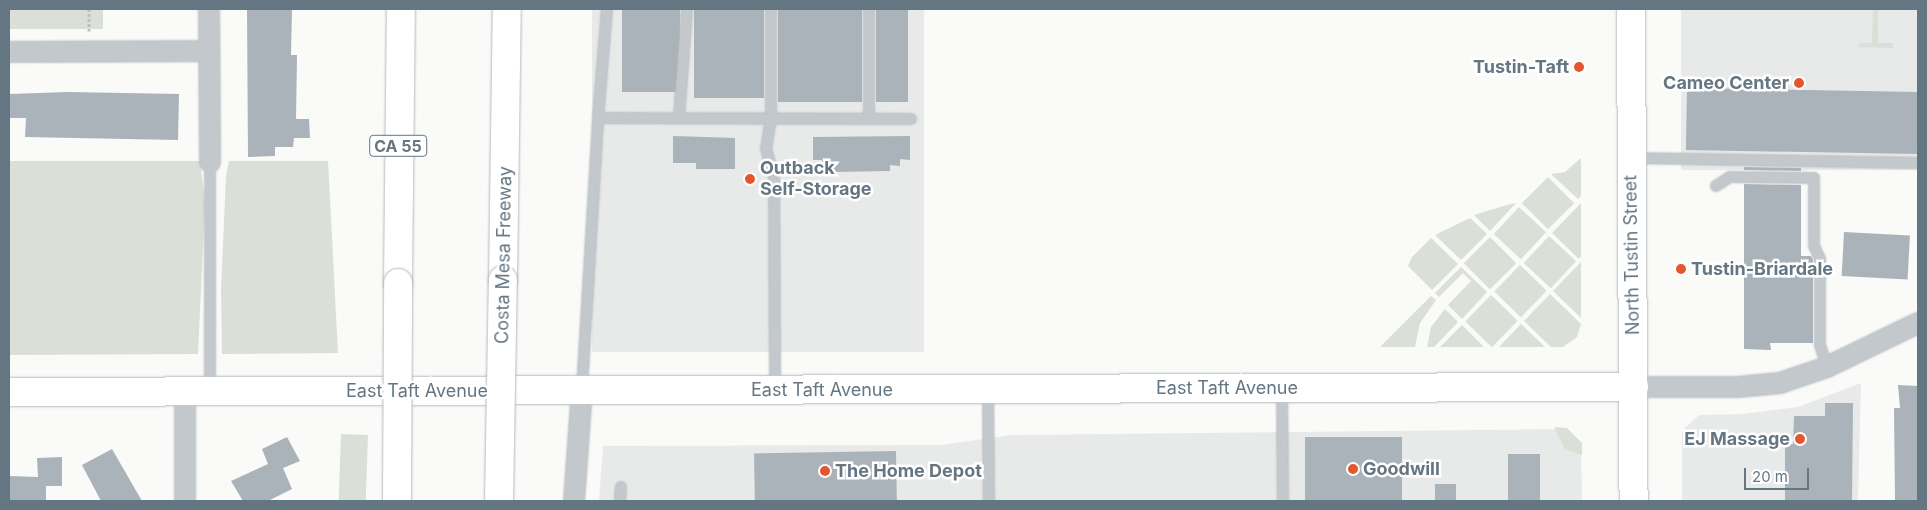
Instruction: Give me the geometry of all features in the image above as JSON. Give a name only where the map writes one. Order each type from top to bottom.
[{"type":"main road","name":"CA 55","points":[[397,501],[400,9]]},
{"type":"main road","name":"Costa Mesa Freeway","points":[[499,501],[507,9]]},
{"type":"main road","name":"North Tustin Street","points":[[1631,9],[1634,501]]},
{"type":"main road","name":"East Taft Avenue","points":[[9,392],[1634,387]]},
{"type":"street","points":[[209,9],[210,162]]},
{"type":"street","points":[[9,52],[209,51]]},
{"type":"street","points":[[1634,387],[1756,386],[1780,383],[1828,367],[1918,323]]},
{"type":"street","points":[[574,501],[582,390]]},
{"type":"street","points":[[185,501],[197,392]]},
{"type":"lane","points":[[582,390],[598,118],[607,9]]},
{"type":"lane","points":[[679,118],[687,9]]},
{"type":"lane","points":[[771,9],[771,118],[766,148],[774,178],[775,390]]},
{"type":"lane","points":[[869,9],[869,118]]},
{"type":"lane","points":[[598,118],[911,119]]},
{"type":"lane","points":[[1631,158],[1918,163]]},
{"type":"lane","points":[[197,392],[210,162]]},
{"type":"lane","points":[[1716,186],[1730,177],[1814,178],[1814,246],[1820,259],[1820,345],[1828,367]]},
{"type":"lane","points":[[1282,388],[1283,501]]},
{"type":"lane","points":[[988,389],[989,501]]},
{"type":"lane","points":[[620,501],[621,487]]},
{"type":"shaded area","points":[[9,9],[103,9],[103,29],[9,29]]},
{"type":"shaded area","name":"Outback Self-Storage","points":[[592,9],[924,9],[924,352],[592,352]]},
{"type":"shaded area","name":"Cameo Center","points":[[1681,9],[1918,9],[1918,170],[1681,170]]},
{"type":"shaded area","points":[[1873,9],[1878,9],[1878,43],[1893,43],[1893,48],[1858,47],[1860,43],[1872,43]]},
{"type":"shaded area","points":[[1581,158],[1581,196],[1578,199],[1551,174],[1565,172]]},
{"type":"shaded area","points":[[9,161],[200,161],[205,202],[198,354],[9,355]]},
{"type":"shaded area","points":[[229,161],[328,161],[338,353],[222,354],[221,290],[226,176]]},
{"type":"shaded area","points":[[1548,177],[1574,203],[1548,229],[1522,203]]},
{"type":"shaded area","points":[[1516,203],[1490,231],[1474,215],[1507,205]]},
{"type":"shaded area","points":[[1581,203],[1581,256],[1579,259],[1552,233]]},
{"type":"shaded area","points":[[1519,207],[1546,232],[1521,259],[1494,234]]},
{"type":"shaded area","points":[[1470,218],[1487,234],[1461,260],[1435,235]]},
{"type":"shaded area","points":[[1549,236],[1576,261],[1551,288],[1524,263]]},
{"type":"shaded area","points":[[1490,237],[1516,263],[1490,289],[1464,263]]},
{"type":"shaded area","points":[[1431,238],[1458,264],[1432,290],[1408,266],[1412,257]]},
{"type":"shaded area","points":[[1581,262],[1581,318],[1553,291]]},
{"type":"shaded area","points":[[1520,265],[1547,291],[1521,317],[1494,292]]},
{"type":"shaded area","points":[[1461,267],[1487,292],[1462,319],[1448,305],[1471,281],[1463,273],[1439,297],[1435,293]]},
{"type":"shaded area","points":[[1550,294],[1581,324],[1577,337],[1563,347],[1551,347],[1524,321]]},
{"type":"shaded area","points":[[1491,295],[1518,321],[1492,347],[1465,322]]},
{"type":"shaded area","points":[[1431,296],[1436,300],[1420,323],[1415,347],[1380,347]]},
{"type":"shaded area","points":[[1445,309],[1458,322],[1434,347],[1427,347],[1431,327]]},
{"type":"shaded area","points":[[1521,324],[1545,347],[1499,347]]},
{"type":"shaded area","points":[[1462,325],[1484,347],[1440,347]]},
{"type":"shaded area","points":[[1861,383],[1858,501],[1682,501],[1682,431],[1699,415],[1743,414],[1798,407]]},
{"type":"shaded area","points":[[1554,427],[1567,428],[1582,443],[1582,455],[1565,449]]},
{"type":"shaded area","points":[[1567,429],[1581,444],[1582,501],[599,501],[603,446],[941,445],[1012,435]]},
{"type":"shaded area","points":[[341,434],[368,435],[366,501],[339,501]]},
{"type":"building","points":[[247,9],[292,9],[291,55],[297,55],[296,119],[309,119],[310,138],[294,138],[293,147],[275,147],[275,156],[248,157]]},
{"type":"building","points":[[622,9],[680,9],[680,92],[622,92]]},
{"type":"building","points":[[694,9],[764,9],[764,98],[694,98]]},
{"type":"building","points":[[778,9],[862,9],[862,102],[778,102]]},
{"type":"building","points":[[876,9],[908,9],[908,102],[876,102]]},
{"type":"building","points":[[1687,88],[1918,92],[1917,154],[1686,150]]},
{"type":"building","points":[[68,92],[179,94],[178,140],[25,137],[26,118],[9,118],[9,94]]},
{"type":"building","points":[[673,136],[735,138],[735,169],[696,169],[696,163],[673,163]]},
{"type":"building","points":[[910,136],[910,160],[900,159],[900,166],[890,165],[890,171],[831,172],[831,165],[822,165],[822,160],[813,160],[813,137]]},
{"type":"building","points":[[1744,167],[1801,168],[1801,171],[1744,170]]},
{"type":"building","points":[[1744,184],[1801,185],[1801,256],[1811,256],[1813,260],[1813,343],[1770,343],[1771,350],[1744,349]]},
{"type":"building","points":[[1844,232],[1910,235],[1908,279],[1842,276]]},
{"type":"building","points":[[1898,385],[1918,386],[1918,501],[1895,501],[1894,408],[1900,408]]},
{"type":"building","points":[[1825,403],[1853,403],[1852,501],[1785,501],[1785,444],[1793,444],[1794,416],[1825,416]]},
{"type":"building","points":[[287,437],[300,461],[283,468],[292,489],[268,501],[243,501],[231,481],[268,464],[262,449]]},
{"type":"building","name":"Goodwill","points":[[1305,437],[1402,437],[1402,501],[1305,501]]},
{"type":"building","points":[[112,449],[142,501],[101,501],[82,465]]},
{"type":"building","name":"The Home Depot","points":[[896,451],[897,501],[755,501],[754,453]]},
{"type":"building","points":[[1508,454],[1540,454],[1540,501],[1508,501]]},
{"type":"building","points":[[62,457],[62,486],[46,486],[46,501],[9,501],[9,476],[38,477],[37,458]]},
{"type":"building","points":[[1435,484],[1456,484],[1456,501],[1435,501]]},
{"type":"place","name":"Tustin-Taft","points":[[1579,67]]},
{"type":"place","name":"Cameo Center","points":[[1799,83]]},
{"type":"place","name":"Outback Self-Storage","points":[[750,179]]},
{"type":"place","name":"Tustin-Briardale","points":[[1681,269]]},
{"type":"place","name":"EJ Massage","points":[[1800,439]]},
{"type":"place","name":"Goodwill","points":[[1353,469]]},
{"type":"place","name":"The Home Depot","points":[[825,471]]}]
